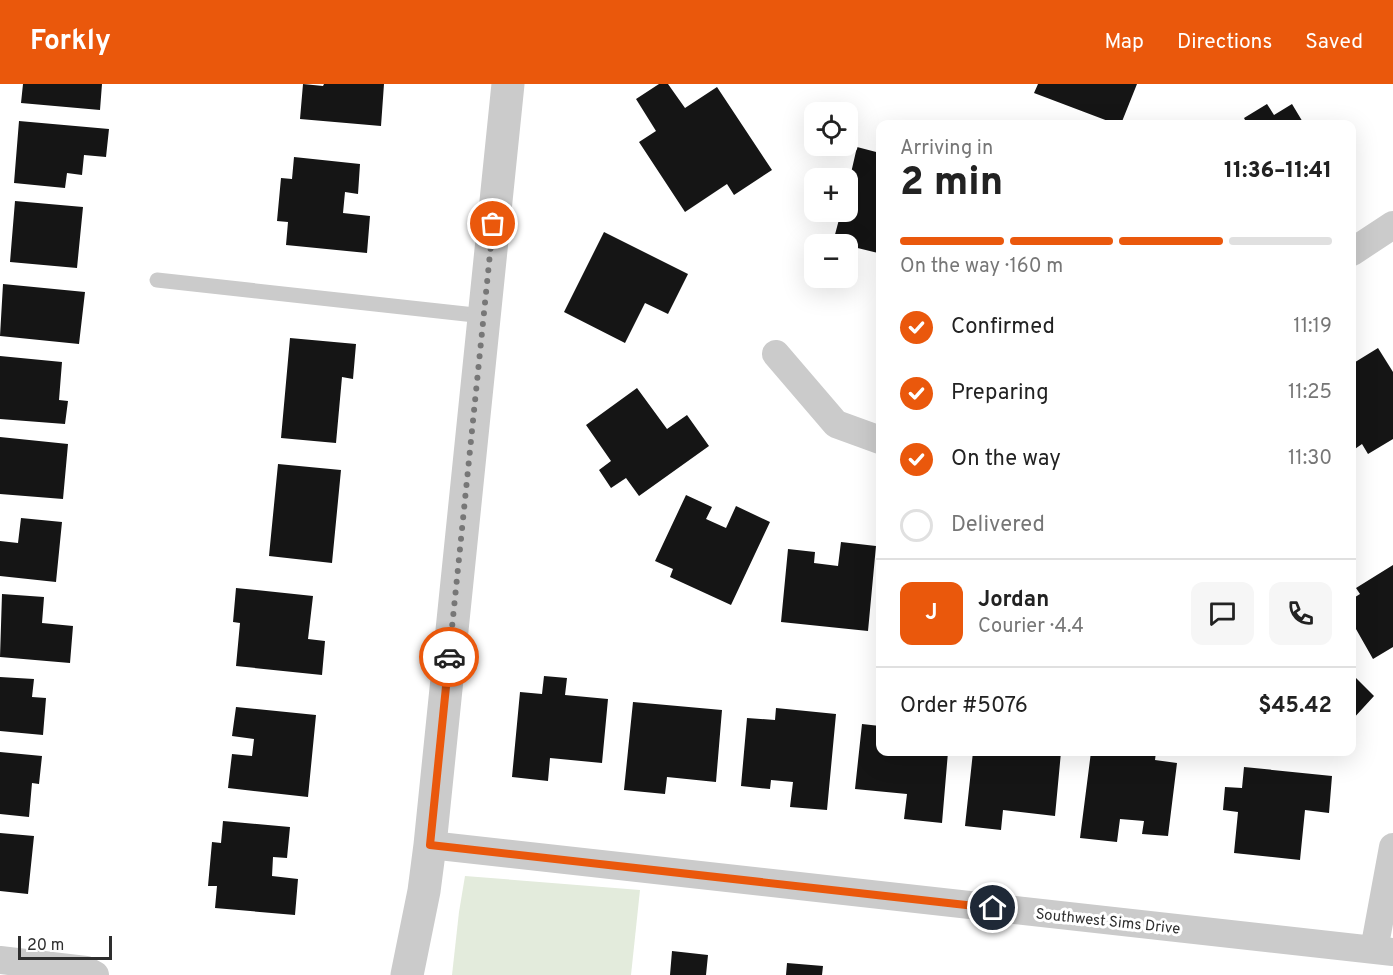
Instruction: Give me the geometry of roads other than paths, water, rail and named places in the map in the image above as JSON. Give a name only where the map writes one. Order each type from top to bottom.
[{"type":"street","points":[[407,975],[424,891],[430,845],[508,84]]},
{"type":"street","points":[[1356,249],[1393,225]]},
{"type":"street","points":[[776,354],[836,424],[876,439]]},
{"type":"street","name":"Southwest Sims Drive","points":[[430,845],[1384,951]]},
{"type":"street","points":[[1384,951],[1393,847]]},
{"type":"street","points":[[0,960],[86,970],[95,975]]},
{"type":"lane","points":[[157,280],[484,316]]}]
